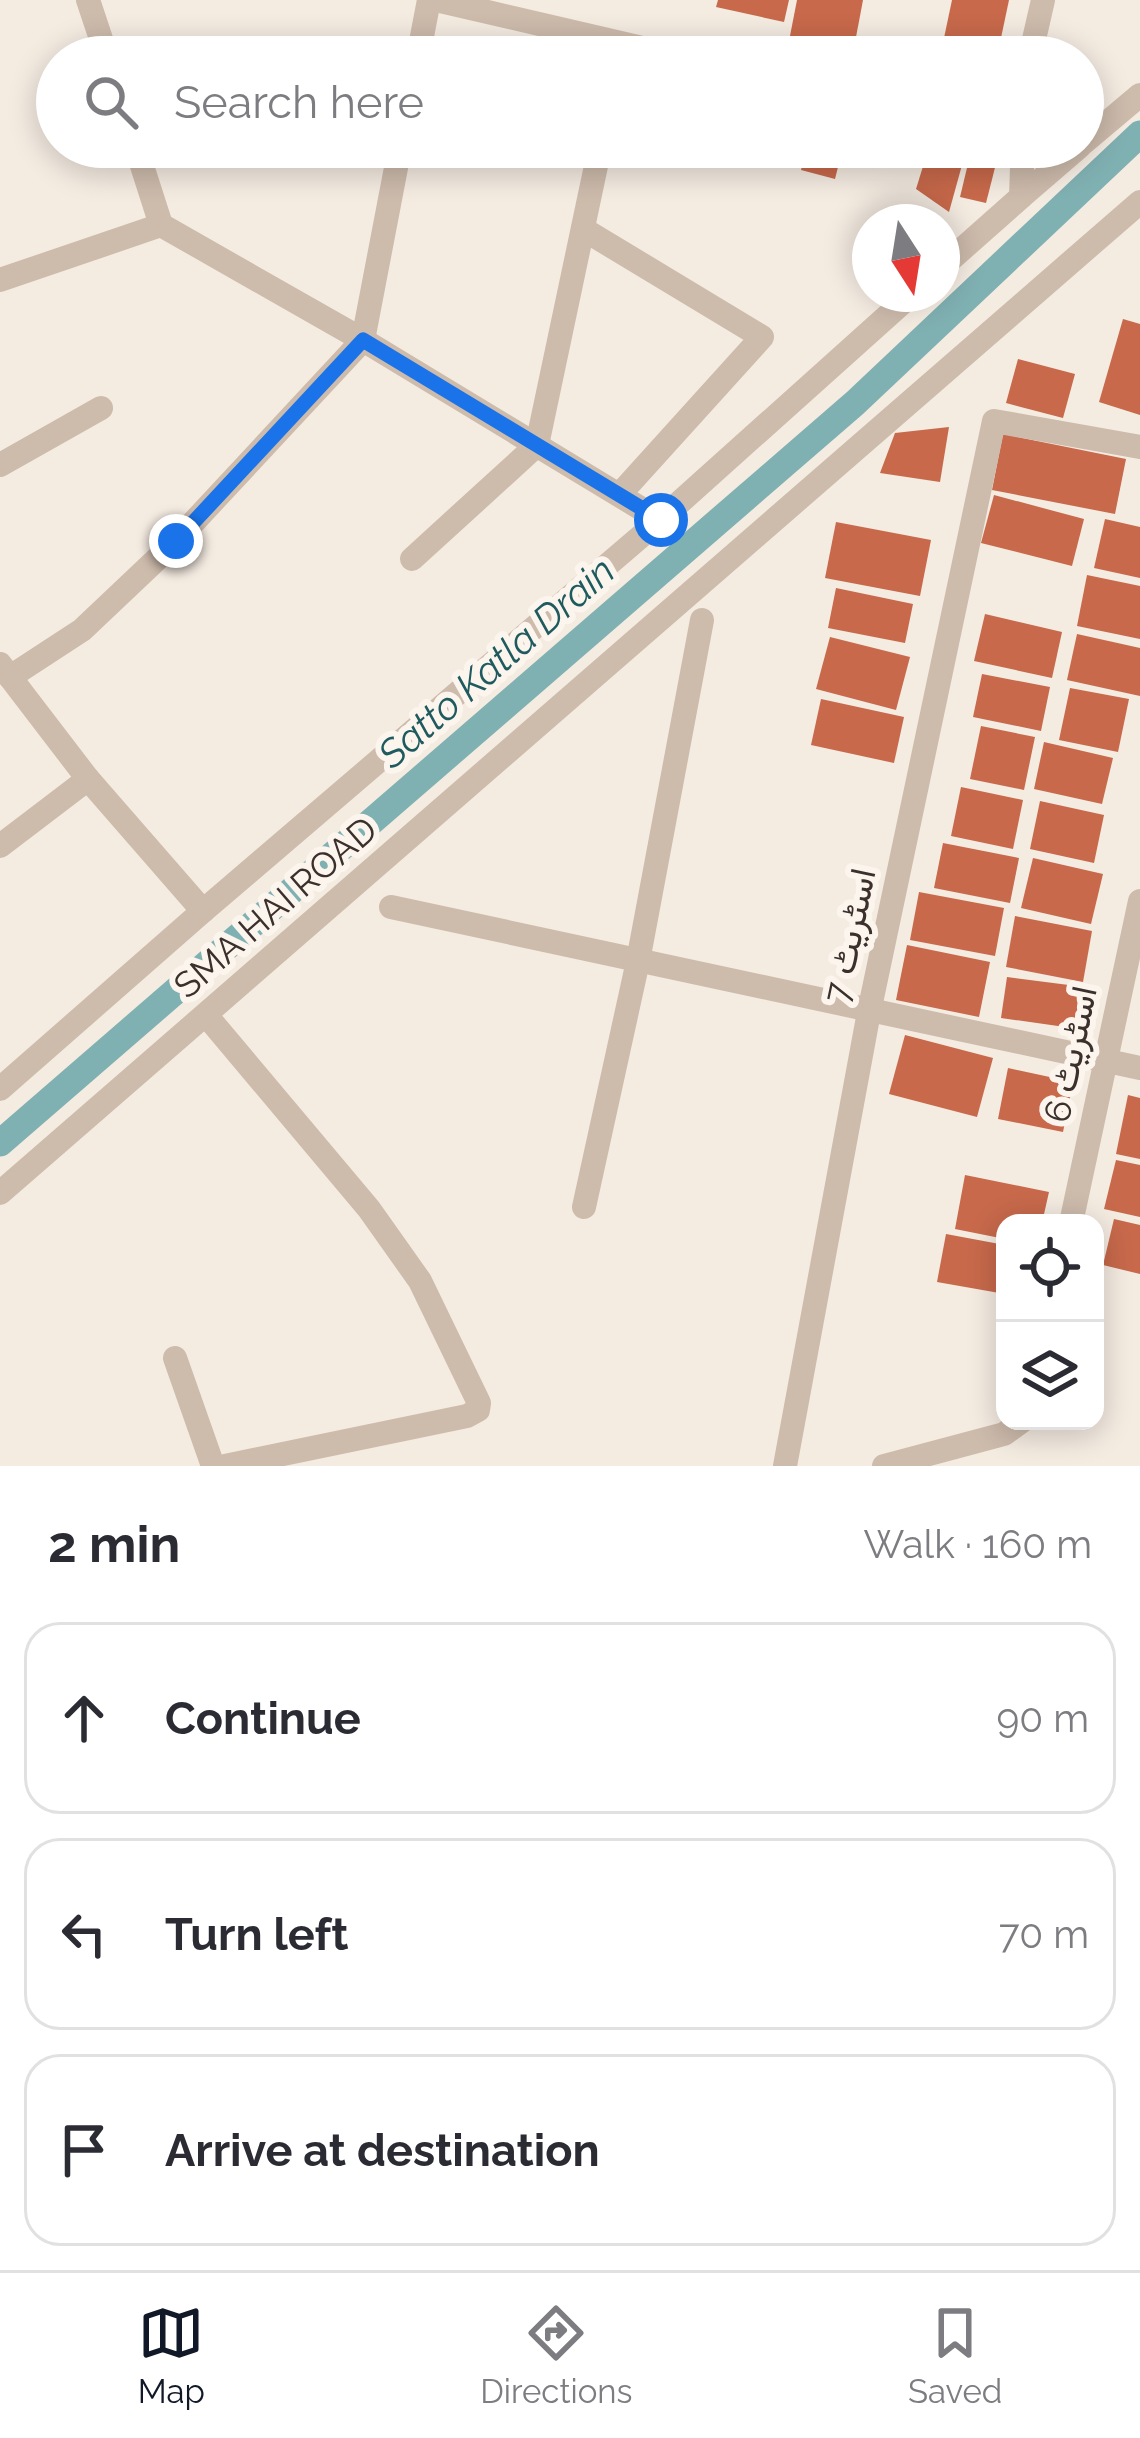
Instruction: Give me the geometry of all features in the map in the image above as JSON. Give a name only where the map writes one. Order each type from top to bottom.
[{"type":"street","points":[[88,0],[99,36]]},
{"type":"street","points":[[424,36],[433,0],[568,36]]},
{"type":"street","points":[[1035,36],[1043,0]]},
{"type":"street","points":[[1104,126],[1140,95]]},
{"type":"street","points":[[143,168],[161,225],[363,340],[661,520]]},
{"type":"street","points":[[203,911],[88,779],[5,671],[82,630],[176,541],[363,340],[396,168]]},
{"type":"street","points":[[412,559],[537,445],[596,168]]},
{"type":"street","points":[[1021,196],[1022,168]]},
{"type":"street","points":[[960,251],[1054,168]]},
{"type":"street","name":"SMA HAI ROAD","points":[[0,1193],[1140,202]]},
{"type":"street","points":[[0,280],[161,225]]},
{"type":"street","points":[[583,229],[762,337],[620,494]]},
{"type":"street","points":[[0,1089],[661,520],[892,312]]},
{"type":"street","points":[[4,454],[101,408]]},
{"type":"street","name":"اسٹریٹ 7","points":[[785,1466],[869,1012],[994,421],[1140,447]]},
{"type":"street","points":[[584,1207],[638,961],[702,620]]},
{"type":"street","points":[[0,846],[88,779]]},
{"type":"street","name":"اسٹریٹ 6","points":[[1073,1214],[1140,901]]},
{"type":"street","points":[[391,908],[1140,1068]]},
{"type":"street","points":[[206,1015],[395,1245],[420,1281],[479,1403],[478,1410],[467,1416],[225,1466]]},
{"type":"street","points":[[175,1358],[213,1466]]},
{"type":"street","points":[[884,1466],[916,1463],[1010,1430]]},
{"type":"building","points":[[718,0],[789,0],[784,22],[716,7]]},
{"type":"building","points":[[797,0],[863,0],[856,36],[790,36]]},
{"type":"building","points":[[952,0],[1009,0],[1001,36],[944,36]]},
{"type":"building","points":[[802,168],[838,168],[835,179]]},
{"type":"building","points":[[922,168],[961,168],[951,204],[938,204],[916,189]]},
{"type":"building","points":[[967,168],[995,168],[986,203],[960,197]]},
{"type":"building","points":[[1123,319],[1140,324],[1140,415],[1099,402]]},
{"type":"building","points":[[1018,359],[1075,374],[1063,418],[1006,403]]},
{"type":"building","points":[[949,427],[940,482],[880,473],[895,433]]},
{"type":"building","points":[[1003,434],[1126,459],[1115,514],[992,490]]},
{"type":"building","points":[[994,495],[1084,519],[1072,566],[981,543]]},
{"type":"building","points":[[1105,519],[1140,527],[1140,578],[1094,568]]},
{"type":"building","points":[[836,522],[931,540],[920,596],[825,578]]},
{"type":"building","points":[[1087,575],[1140,586],[1140,639],[1077,626]]},
{"type":"building","points":[[836,588],[913,604],[905,643],[828,628]]},
{"type":"building","points":[[985,614],[1062,632],[1052,678],[974,661]]},
{"type":"building","points":[[1077,634],[1140,648],[1140,696],[1067,680]]},
{"type":"building","points":[[830,637],[910,657],[896,710],[816,689]]},
{"type":"building","points":[[982,674],[1050,687],[1041,731],[973,717]]},
{"type":"building","points":[[1070,688],[1129,699],[1118,752],[1059,740]]},
{"type":"building","points":[[821,699],[904,717],[894,763],[811,745]]},
{"type":"building","points":[[981,726],[1035,737],[1024,790],[970,779]]},
{"type":"building","points":[[1044,742],[1113,758],[1102,804],[1034,789]]},
{"type":"building","points":[[961,787],[1023,800],[1013,849],[951,836]]},
{"type":"building","points":[[1040,801],[1104,815],[1094,863],[1030,849]]},
{"type":"building","points":[[943,843],[1019,858],[1010,903],[934,888]]},
{"type":"building","points":[[1033,858],[1103,874],[1091,924],[1021,908]]},
{"type":"building","points":[[919,892],[1004,908],[995,956],[910,940]]},
{"type":"building","points":[[1015,916],[1092,931],[1083,982],[1006,967]]},
{"type":"building","points":[[907,945],[990,962],[979,1017],[896,1000]]},
{"type":"building","points":[[1007,977],[1100,989],[1093,1031],[1001,1018]]},
{"type":"building","points":[[905,1035],[993,1058],[977,1117],[889,1094]]},
{"type":"building","points":[[1008,1068],[1073,1082],[1063,1132],[998,1119]]},
{"type":"building","points":[[1128,1095],[1140,1098],[1140,1159],[1116,1154]]},
{"type":"building","points":[[1116,1160],[1140,1165],[1140,1217],[1104,1209]]},
{"type":"building","points":[[965,1175],[1049,1192],[1044,1214],[996,1214],[996,1237],[955,1229]]},
{"type":"building","points":[[1114,1219],[1140,1225],[1140,1274],[1104,1265]]},
{"type":"building","points":[[946,1234],[996,1243],[996,1292],[937,1282]]},
{"type":"waterway","name":"Satto Katla Drain","points":[[1104,168],[1140,134]]},
{"type":"waterway","name":"Satto Katla Drain","points":[[0,1143],[855,403],[1104,168]]},
{"type":"route","points":[[176,541],[363,340],[661,520]]}]
